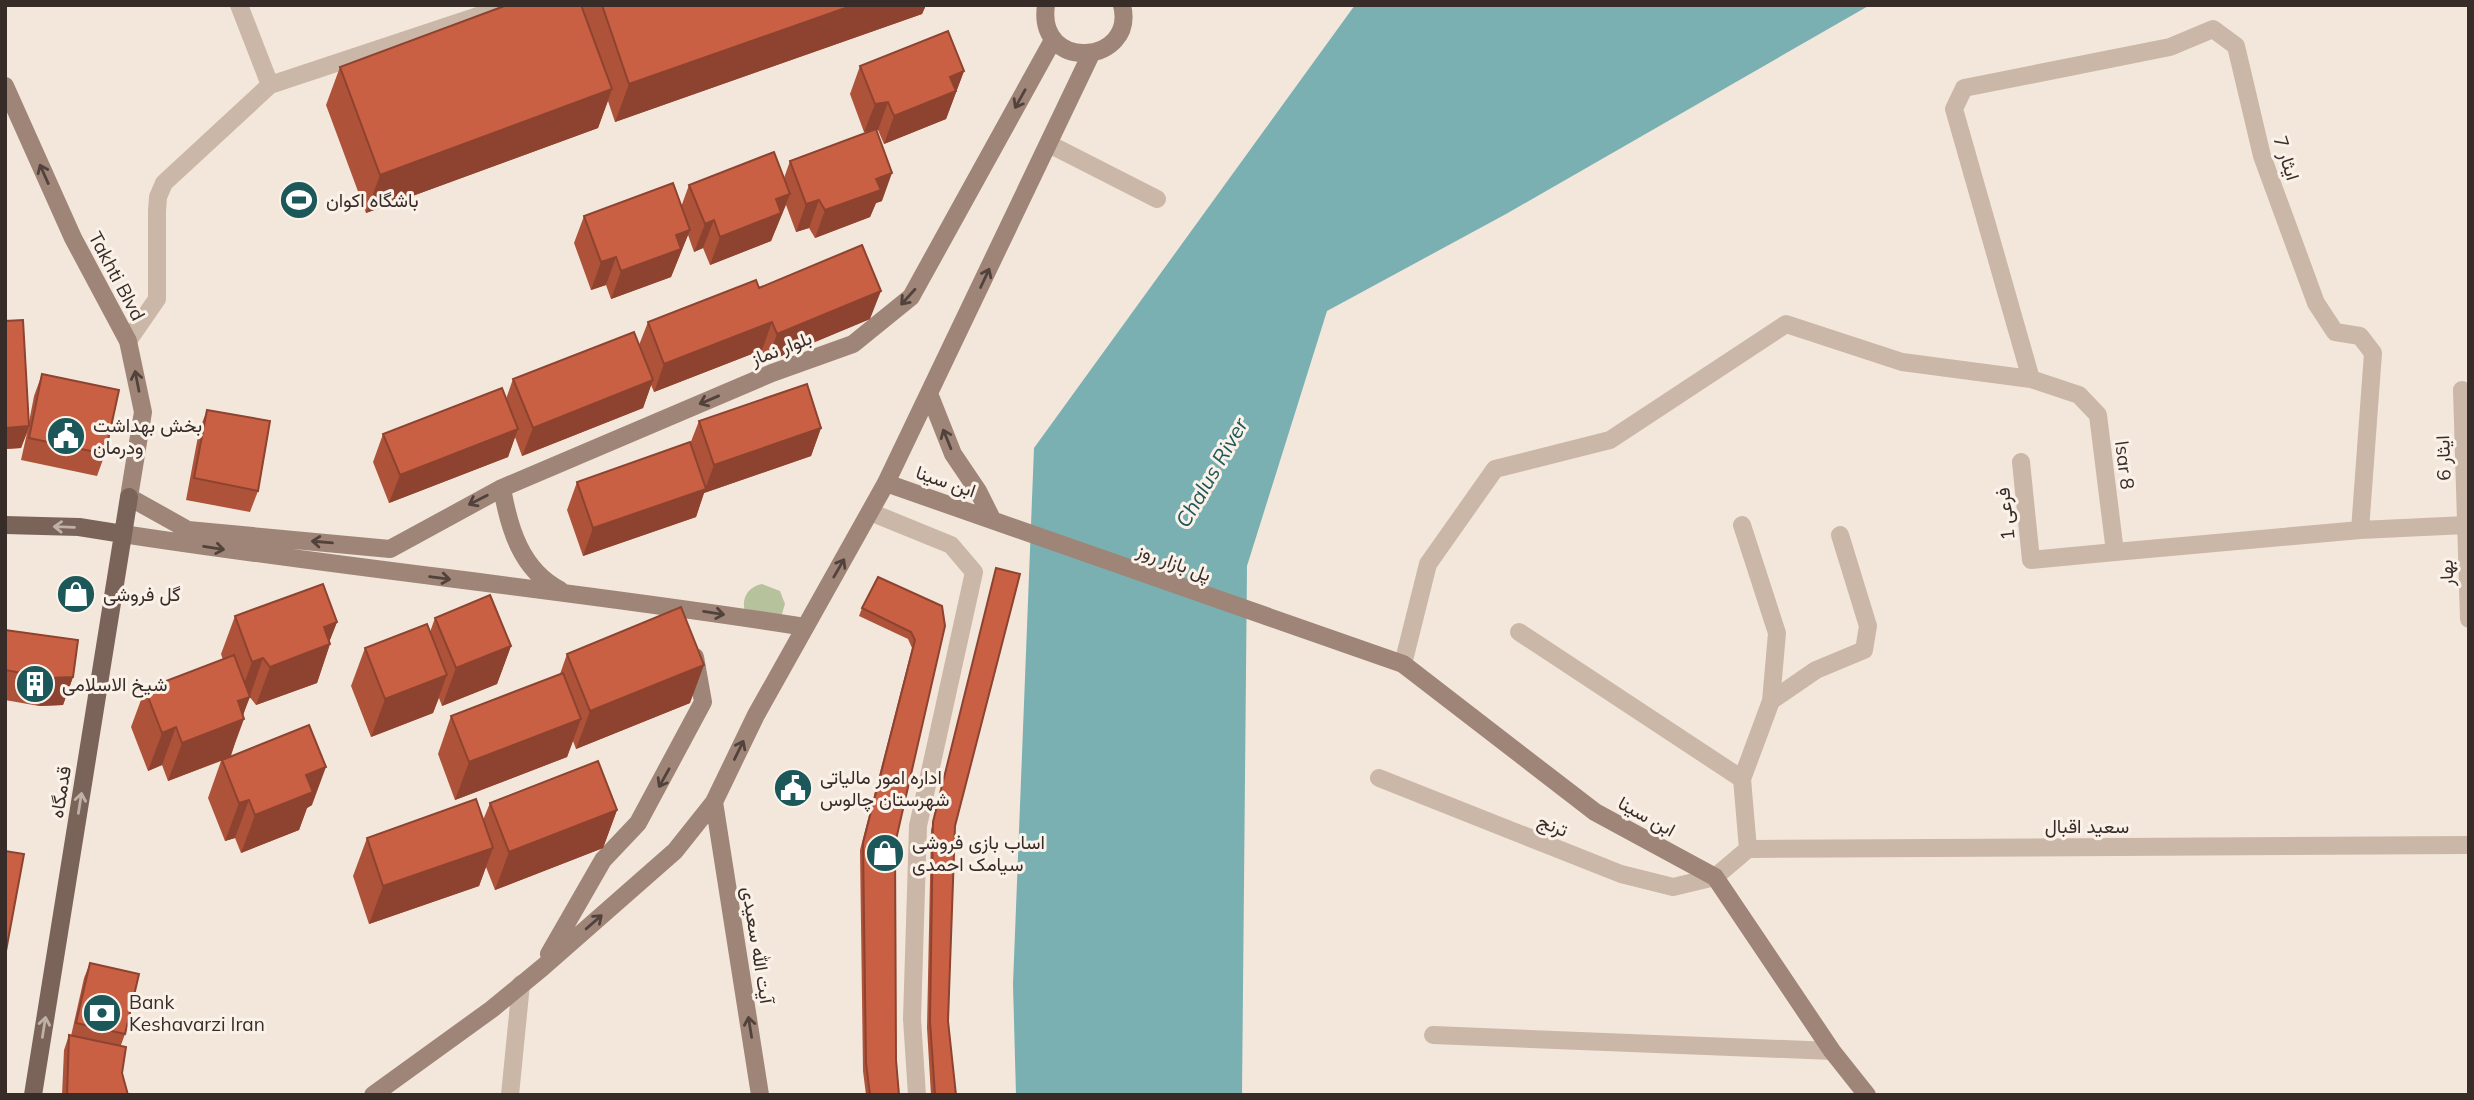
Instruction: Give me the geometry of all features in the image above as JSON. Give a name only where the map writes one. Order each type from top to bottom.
[{"type":"main road","points":[[1046,5],[1047,29],[1053,40],[1070,52],[1091,54],[1112,43],[1120,33],[1124,8]]},
{"type":"main road","name":"بلوار نماز","points":[[129,497],[188,530],[390,549],[502,488],[772,373],[853,344],[911,297],[1053,40]]},
{"type":"main road","points":[[373,1095],[492,1009],[542,967],[675,851],[714,802],[756,715],[870,512],[930,396],[1091,54]]},
{"type":"main road","name":"Takhti Blvd","points":[[5,86],[73,238],[128,341],[143,412],[129,497]]},
{"type":"main road","points":[[930,396],[953,454],[978,491],[992,520]]},
{"type":"main road","name":"ابن سینا","points":[[886,482],[992,520]]},
{"type":"main road","points":[[502,488],[519,549],[537,575],[565,593]]},
{"type":"main road","name":"قدمگاه","points":[[33,1095],[129,497]]},
{"type":"main road","name":"پل بازار روز","points":[[992,520],[1342,644]]},
{"type":"main road","points":[[5,525],[79,527],[314,563],[666,605],[805,628]]},
{"type":"main road","points":[[542,967],[603,860],[638,823],[703,702],[698,661],[666,605]]},
{"type":"main road","name":"ابن سینا","points":[[1342,644],[1403,664],[1595,812],[1715,877],[1832,1051],[1867,1095]]},
{"type":"main road","name":"آیت الله سعیدی","points":[[714,802],[760,1095]]},
{"type":"street","points":[[239,5],[270,86]]},
{"type":"street","points":[[128,341],[157,299],[158,204],[164,183],[270,86],[511,5]]},
{"type":"street","name":"ایثار 7","points":[[2031,379],[1954,109],[1964,88],[2170,47],[2213,29],[2236,46],[2262,156],[2316,303],[2335,332],[2360,336],[2374,353],[2360,530]]},
{"type":"street","points":[[1049,144],[1157,200]]},
{"type":"street","name":"Isar 8","points":[[1403,664],[1428,564],[1495,469],[1610,439],[1786,324],[1902,362],[2031,379],[2080,394],[2098,415],[2115,552]]},
{"type":"street","name":"ایثار 6","points":[[2462,390],[2466,526]]},
{"type":"street","name":"فرعی 1","points":[[2021,462],[2031,560],[2115,552]]},
{"type":"street","points":[[870,512],[951,545],[974,572],[918,826],[912,1019],[918,1095]]},
{"type":"street","points":[[1715,877],[1748,849],[1742,779],[1771,701],[1777,634],[1742,524]]},
{"type":"street","points":[[2115,552],[2360,530],[2466,526]]},
{"type":"street","name":"بهار","points":[[2466,526],[2469,619]]},
{"type":"street","points":[[1771,701],[1816,670],[1864,650],[1868,626],[1840,535]]},
{"type":"street","points":[[1519,632],[1742,779]]},
{"type":"street","name":"ترنج","points":[[1379,778],[1621,874],[1673,887],[1715,877]]},
{"type":"street","name":"سعید اقبال","points":[[1748,849],[2469,845]]},
{"type":"street","points":[[510,1095],[521,984]]},
{"type":"street","points":[[1433,1035],[1832,1051]]},
{"type":"green space","points":[[762,584],[780,591],[785,604],[781,617],[746,614],[746,595],[752,588]]},
{"type":"water","name":"Chalus River","points":[[1355,5],[1870,5],[1506,214],[1327,311],[1247,566],[1242,1095],[1016,1095],[1013,984],[1034,448]]},
{"type":"building","points":[[507,5],[581,5],[612,89],[380,175],[340,67]]},
{"type":"building","points":[[602,5],[854,5],[629,84]]},
{"type":"building","points":[[948,31],[964,71],[950,77],[956,91],[894,116],[888,102],[875,104],[860,66]]},
{"type":"building","points":[[876,129],[892,173],[876,179],[881,190],[825,210],[819,200],[806,204],[790,161]]},
{"type":"building","points":[[774,152],[790,194],[776,199],[781,213],[720,237],[714,220],[705,224],[689,185]]},
{"type":"building","points":[[673,183],[690,230],[676,235],[681,249],[621,271],[616,257],[601,262],[584,216]]},
{"type":"building","points":[[862,245],[881,291],[777,334],[772,322],[664,364],[648,322],[756,280],[759,288]]},
{"type":"building","points":[[23,320],[29,426],[5,428],[5,321]]},
{"type":"building","points":[[634,332],[653,380],[533,428],[513,379]]},
{"type":"building","name":"بخش بهداشت ودرمان","points":[[42,374],[119,390],[105,454],[29,438]]},
{"type":"building","points":[[807,384],[821,428],[714,465],[699,421]]},
{"type":"building","points":[[502,388],[518,429],[400,475],[383,434]]},
{"type":"building","points":[[207,410],[270,421],[258,491],[194,478]]},
{"type":"building","points":[[690,442],[706,489],[593,528],[577,482]]},
{"type":"building","points":[[996,568],[1020,574],[955,826],[948,1021],[956,1095],[935,1095],[930,1021],[933,822]]},
{"type":"building","points":[[878,577],[942,606],[945,626],[895,844],[896,1060],[899,1095],[870,1095],[866,1063],[863,843],[915,640],[911,632],[862,608]]},
{"type":"building","points":[[323,584],[337,622],[324,627],[330,644],[270,667],[263,658],[252,662],[235,616]]},
{"type":"building","points":[[490,595],[511,646],[456,668],[435,618]]},
{"type":"building","points":[[681,607],[704,665],[590,711],[567,654]]},
{"type":"building","points":[[427,624],[447,675],[385,699],[365,648]]},
{"type":"building","points":[[5,630],[78,640],[73,677],[49,678],[5,670]]},
{"type":"building","points":[[234,655],[250,697],[238,701],[244,719],[182,743],[176,727],[162,733],[145,689]]},
{"type":"building","points":[[563,673],[581,719],[469,762],[451,716]]},
{"type":"building","points":[[309,725],[326,767],[306,775],[313,792],[255,815],[249,800],[239,803],[222,760]]},
{"type":"building","points":[[598,761],[617,810],[509,852],[490,803]]},
{"type":"building","points":[[476,799],[493,848],[383,886],[367,838]]},
{"type":"building","points":[[5,851],[24,854],[6,951],[5,951]]},
{"type":"building","name":"Bank Keshavarzi Iran","points":[[90,963],[139,974],[125,1034],[76,1023]]},
{"type":"building","points":[[69,1035],[126,1047],[122,1073],[128,1095],[67,1095]]},
{"type":"place","name":"باشگاه اکوان","points":[[299,200]]},
{"type":"place","name":"بخش بهداشت ودرمان","points":[[66,436]]},
{"type":"place","name":"گل فروشی","points":[[76,594]]},
{"type":"place","name":"شیخ الاسلامی","points":[[35,684]]},
{"type":"place","name":"اداره امور مالیاتی شهرستان چالوس","points":[[793,788]]},
{"type":"place","name":"اساب بازی فروشی سیامک احمدی","points":[[885,853]]},
{"type":"place","name":"Bank Keshavarzi Iran","points":[[102,1013]]}]
